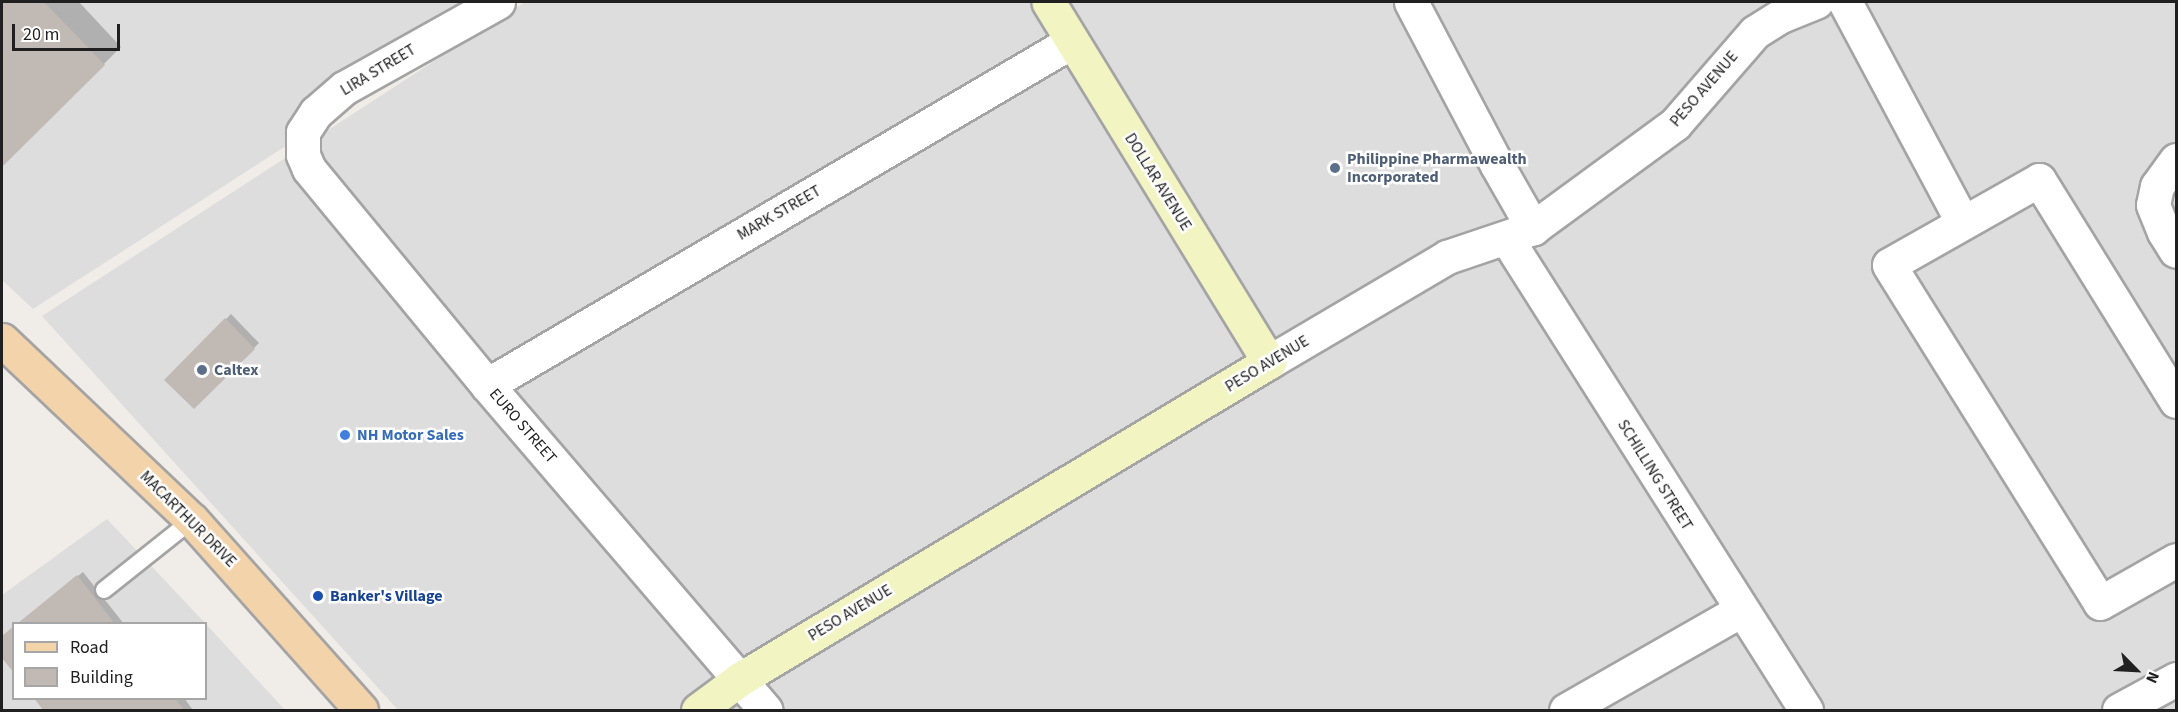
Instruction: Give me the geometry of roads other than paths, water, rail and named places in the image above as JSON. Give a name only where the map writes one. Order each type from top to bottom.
[{"type":"main road","name":"MACARTHUR DRIVE","points":[[2,340],[192,520],[361,711]]},
{"type":"street","name":"LIRA STREET","points":[[309,169],[303,155],[303,132],[316,112],[344,88],[498,2]]},
{"type":"street","name":"DOLLAR AVENUE","points":[[1048,2],[1269,362]]},
{"type":"street","name":"SCHILLING STREET","points":[[1411,2],[1497,165],[1520,233],[1741,610],[1806,711]]},
{"type":"street","name":"PESO AVENUE","points":[[698,711],[740,679],[1447,257],[1520,233],[1675,124],[1755,32],[1781,16],[1816,2]]},
{"type":"street","points":[[1845,2],[1962,222]]},
{"type":"street","name":"MARK STREET","points":[[487,385],[1071,42]]},
{"type":"street","points":[[2176,160],[2157,186],[2154,205],[2164,232],[2176,251]]},
{"type":"street","name":"EURO STREET","points":[[309,169],[487,385],[766,711]]},
{"type":"street","points":[[2176,401],[2039,180],[1889,265],[2100,603],[2176,560]]},
{"type":"street","points":[[1566,711],[1741,610]]},
{"type":"street","points":[[2119,711],[2176,679]]},
{"type":"lane","points":[[104,590],[192,520]]},
{"type":"place","name":"Philippine Pharmawealth Incorporated","points":[[1335,168]]},
{"type":"place","name":"Caltex","points":[[202,370]]},
{"type":"place","name":"NH Motor Sales","points":[[345,435]]},
{"type":"place","name":"Banker's Village","points":[[318,596]]}]
